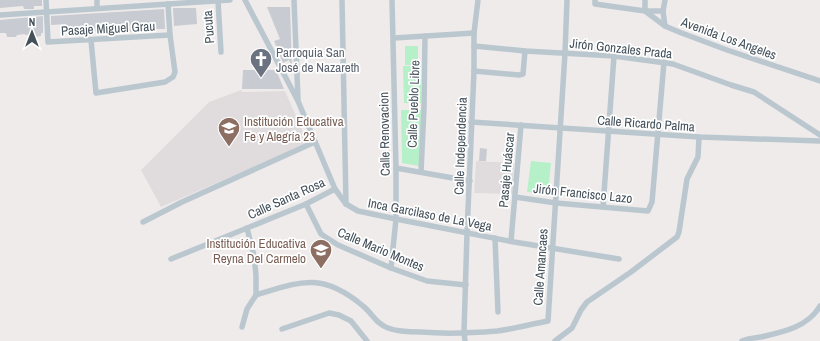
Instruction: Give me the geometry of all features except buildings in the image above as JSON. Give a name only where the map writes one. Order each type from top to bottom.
[{"type":"street","points":[[46,0],[47,12]]},
{"type":"street","points":[[97,0],[97,8]]},
{"type":"street","points":[[0,15],[147,3],[168,4],[230,0]]},
{"type":"street","name":"Inca Garcilaso de La Vega","points":[[245,0],[298,101],[335,189],[346,204],[358,211],[396,219],[511,241],[619,259]]},
{"type":"street","points":[[294,0],[298,101]]},
{"type":"street","points":[[342,0],[346,204]]},
{"type":"street","name":"Calle Renovacion","points":[[391,268],[396,219],[394,38],[392,0]]},
{"type":"street","name":"Calle Independencia","points":[[465,341],[464,332],[474,71],[474,33],[478,0]]},
{"type":"street","name":"Calle Amancaes","points":[[256,295],[292,284],[315,282],[338,288],[364,307],[381,325],[389,329],[412,332],[438,334],[497,331],[548,321],[567,0]]},
{"type":"street","points":[[595,0],[595,4],[645,11],[663,11]]},
{"type":"street","points":[[645,0],[645,11]]},
{"type":"street","points":[[665,0],[663,11],[665,26]]},
{"type":"street","name":"Pucuta","points":[[218,1],[221,52]]},
{"type":"street","points":[[91,40],[96,93],[166,82],[173,77],[175,72],[168,4]]},
{"type":"street","name":"Avenida Los Angeles","points":[[645,11],[665,26],[727,50],[820,81]]},
{"type":"street","name":"Pasaje Miguel Grau","points":[[47,12],[48,42],[170,35]]},
{"type":"street","points":[[394,38],[474,33]]},
{"type":"street","name":"Calle Pueblo Libre","points":[[421,172],[425,36]]},
{"type":"street","name":"Jirón Gonzales Prada","points":[[474,46],[525,51],[614,56],[673,64],[754,92],[820,135]]},
{"type":"street","points":[[474,71],[519,75],[523,74],[525,51]]},
{"type":"street","points":[[603,207],[614,56]]},
{"type":"street","points":[[658,134],[664,62]]},
{"type":"street","name":"Calle Ricardo Palma","points":[[471,122],[700,137],[820,141]]},
{"type":"street","name":"Pasaje Huáscar","points":[[511,241],[521,125]]},
{"type":"street","name":"Jirón Francisco Lazo","points":[[515,197],[556,203],[648,211],[652,202],[658,134]]},
{"type":"street","points":[[555,341],[572,328],[581,310],[588,302],[672,242],[679,232],[687,179],[698,157],[700,137]]},
{"type":"street","points":[[142,222],[182,202],[315,142]]},
{"type":"street","points":[[396,168],[470,181]]},
{"type":"street","name":"Calle Santa Rosa","points":[[171,258],[306,204],[335,189]]},
{"type":"street","name":"Calle Mario Montes","points":[[306,204],[321,234],[338,245],[391,268],[427,281],[466,285]]},
{"type":"street","points":[[242,327],[247,309],[256,295],[254,256],[247,228]]},
{"type":"street","points":[[495,238],[498,312]]},
{"type":"street","points":[[806,322],[815,314],[820,306]]},
{"type":"street","points":[[282,329],[329,313],[339,315],[351,321],[367,341]]},
{"type":"street","points":[[742,341],[774,334],[806,322],[820,313]]},
{"type":"shaded area","name":"Institución Educativa Fe y Alegría 23","points":[[241,90],[242,92],[285,91],[308,143],[161,207],[141,170],[209,102]]},
{"type":"shaded area","points":[[476,161],[514,163],[513,194],[474,193]]},
{"type":"green space","points":[[405,46],[418,46],[418,65],[405,65]]},
{"type":"green space","points":[[403,66],[421,66],[421,103],[404,103]]},
{"type":"green space","points":[[401,110],[422,110],[419,166],[402,163]]},
{"type":"green space","points":[[531,161],[551,163],[548,194],[527,192]]},
{"type":"place","name":"Parroquia San José de Nazareth","points":[[261,78]]},
{"type":"place","name":"Institución Educativa Fe y Alegría 23","points":[[229,148]]},
{"type":"place","name":"Institución Educativa Reyna Del Carmelo","points":[[321,270]]}]
